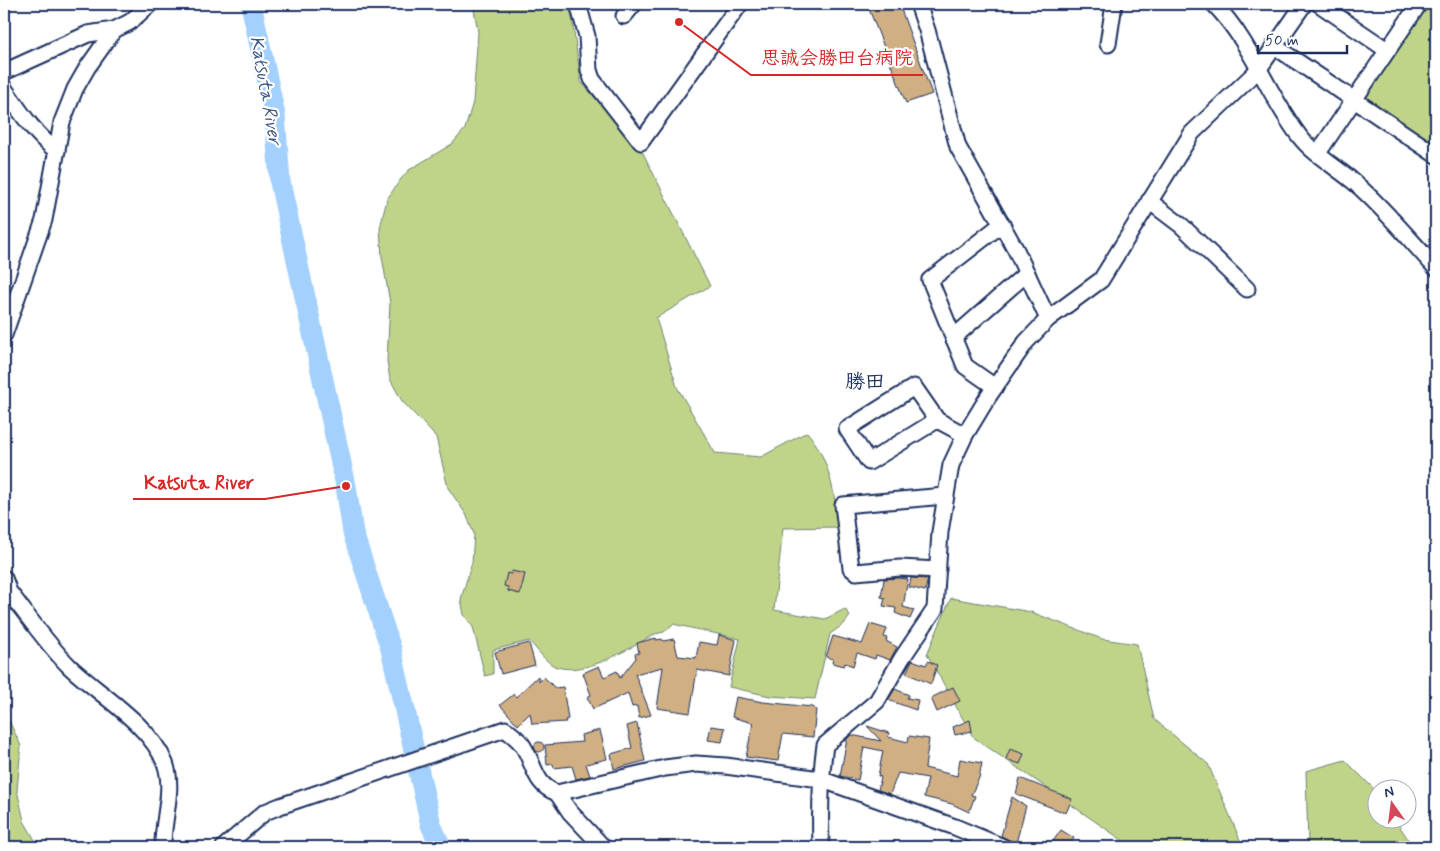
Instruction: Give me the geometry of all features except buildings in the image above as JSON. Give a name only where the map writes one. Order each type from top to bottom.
[{"type":"street","points":[[4,72],[88,34],[114,30],[130,22],[150,4]]},
{"type":"street","points":[[578,4],[587,36],[589,70],[592,79],[641,142],[740,4]]},
{"type":"street","points":[[624,16],[634,4]]},
{"type":"street","points":[[918,4],[927,30],[958,147],[1002,224],[1048,319]]},
{"type":"street","points":[[1108,44],[1114,4]]},
{"type":"street","points":[[1214,4],[1232,22],[1254,56],[1258,70],[1301,138],[1356,184],[1436,268]]},
{"type":"street","points":[[821,847],[820,807],[822,786],[820,779],[825,745],[831,738],[878,701],[902,658],[929,620],[935,608],[945,496],[951,464],[965,434],[1026,342],[1048,319],[1101,280],[1192,133],[1258,70],[1304,4]]},
{"type":"street","points":[[1319,4],[1387,50]]},
{"type":"street","points":[[1318,153],[1419,4]]},
{"type":"street","points":[[4,334],[44,220],[62,122],[75,89],[99,49],[114,30]]},
{"type":"street","points":[[1274,46],[1436,155]]},
{"type":"street","points":[[4,88],[32,126],[57,151]]},
{"type":"street","points":[[1149,201],[1182,226],[1247,289]]},
{"type":"street","points":[[995,387],[965,366],[930,280],[1002,224]]},
{"type":"street","points":[[954,338],[1027,273]]},
{"type":"street","points":[[937,420],[869,462],[847,429],[914,387],[937,420],[965,434]]},
{"type":"street","points":[[938,570],[900,568],[856,572],[851,568],[843,504],[945,496]]},
{"type":"street","points":[[4,578],[8,592],[69,665],[121,707],[157,748],[169,777],[163,847]]},
{"type":"street","points":[[224,847],[265,812],[505,729],[522,744],[539,780],[546,789],[557,793],[634,774],[696,764],[726,766],[820,779],[956,827],[1003,847]]},
{"type":"street","points":[[557,793],[570,812],[603,847]]},
{"type":"green space","points":[[473,4],[570,4],[581,82],[641,149],[710,286],[656,318],[677,387],[715,453],[761,457],[807,432],[821,453],[830,477],[839,527],[783,528],[774,610],[825,619],[845,609],[850,616],[844,624],[830,634],[815,699],[770,696],[729,687],[740,639],[673,624],[664,632],[655,634],[621,653],[582,668],[569,669],[554,666],[529,641],[493,650],[493,674],[485,676],[473,627],[464,615],[461,599],[472,562],[474,534],[466,514],[448,488],[436,437],[402,401],[390,379],[387,361],[390,303],[382,257],[380,228],[387,199],[401,179],[409,170],[452,144],[465,129],[473,102],[478,32]]},
{"type":"green space","points":[[1423,4],[1430,4],[1436,7],[1436,149],[1360,98]]},
{"type":"green space","points":[[951,598],[1031,612],[1102,639],[1137,644],[1154,719],[1208,764],[1243,847],[1132,847],[973,737],[927,654]]},
{"type":"green space","points":[[4,710],[21,746],[17,790],[24,821],[39,847],[4,847]]},
{"type":"green space","points":[[1345,760],[1368,783],[1368,828],[1401,828],[1413,847],[1308,847],[1306,771]]},
{"type":"waterway","name":"Katsuta River","points":[[251,4],[275,115],[280,182],[346,486],[353,533],[391,649],[431,825],[441,847]]},
{"type":"place","name":"思誠会勝田台病院","points":[[679,22]]},
{"type":"place","name":"Katsuta River","points":[[346,486]]},
{"type":"district","name":"勝田","points":[[865,381]]}]
